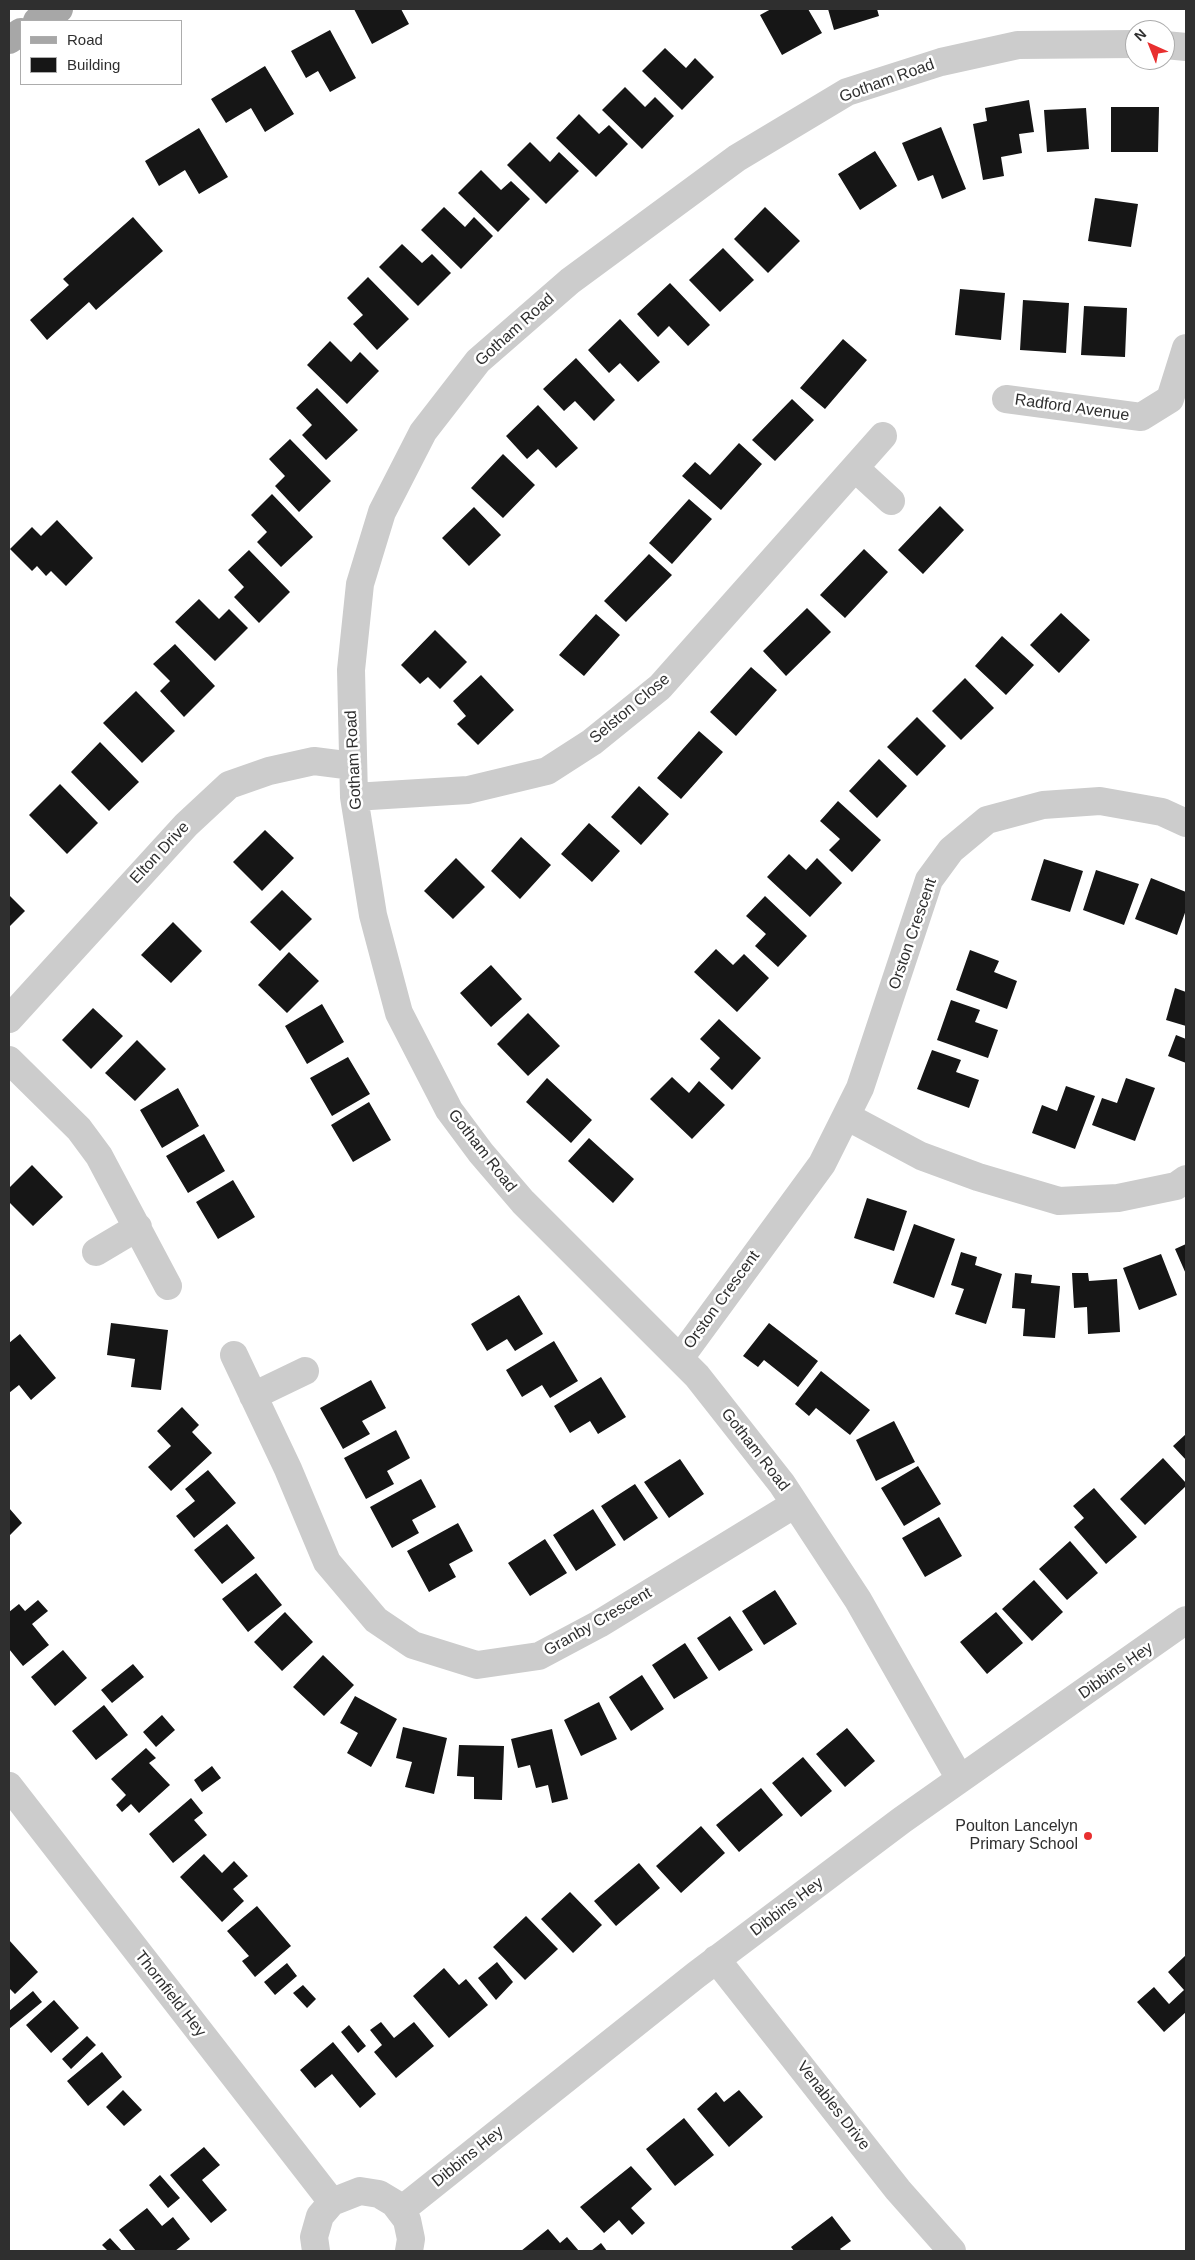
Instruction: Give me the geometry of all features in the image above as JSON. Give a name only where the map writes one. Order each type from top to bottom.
[{"type":"main road","points":[[39,20],[60,9]]},
{"type":"main road","points":[[9,40],[20,33]]},
{"type":"street","name":"Gotham Road","points":[[960,1779],[858,1600],[796,1504],[698,1376],[523,1202],[480,1153],[449,1110],[399,1013],[373,915],[354,797],[351,670],[360,584],[379,521],[423,432],[478,361],[570,282],[737,158],[847,92],[941,62],[1018,45],[1125,44]]},
{"type":"street","name":"Radford Avenue","points":[[1006,399],[1140,417],[1170,399],[1186,348]]},
{"type":"street","name":"Selston Close","points":[[354,797],[468,790],[546,771],[592,742],[660,687],[883,436]]},
{"type":"street","points":[[855,468],[891,500]]},
{"type":"street","name":"Elton Drive","points":[[9,1019],[186,825],[229,785],[269,771],[314,761],[353,766]]},
{"type":"street","name":"Orston Crescent","points":[[680,1358],[822,1164],[860,1088],[929,880],[951,850],[987,820],[1043,805],[1100,801],[1162,812],[1186,823]]},
{"type":"street","points":[[9,1060],[78,1129],[100,1156],[168,1286]]},
{"type":"street","points":[[846,1116],[921,1156],[978,1177],[1058,1201],[1118,1198],[1176,1186],[1186,1179]]},
{"type":"street","points":[[96,1252],[138,1227]]},
{"type":"street","name":"Granby Crescent","points":[[234,1355],[288,1469],[327,1562],[376,1620],[412,1645],[477,1665],[538,1656],[599,1624],[796,1504]]},
{"type":"street","points":[[253,1396],[305,1372]]},
{"type":"street","name":"Dibbins Hey","points":[[400,2211],[716,1959],[902,1820],[1186,1620]]},
{"type":"street","name":"Thornfield Hey","points":[[9,1786],[332,2202]]},
{"type":"street","name":"Venables Drive","points":[[716,1959],[898,2190],[952,2251]]},
{"type":"street","points":[[316,2251],[314,2237],[320,2216],[332,2202],[360,2191],[379,2194],[394,2203],[407,2220],[411,2238],[409,2251]]},
{"type":"building","points":[[354,9],[401,9],[409,24],[372,44]]},
{"type":"building","points":[[771,9],[808,9],[822,33],[782,55],[760,15]]},
{"type":"building","points":[[828,9],[877,9],[879,16],[834,30]]},
{"type":"building","points":[[330,30],[356,78],[330,92],[318,71],[306,78],[291,51]]},
{"type":"building","points":[[665,48],[686,68],[695,58],[714,77],[682,110],[642,71]]},
{"type":"building","points":[[265,66],[294,114],[265,132],[251,108],[226,123],[211,99]]},
{"type":"building","points":[[625,87],[645,107],[655,97],[674,116],[642,149],[602,110]]},
{"type":"building","points":[[1029,100],[1034,132],[1019,134],[1022,153],[1001,157],[1004,176],[983,180],[973,124],[987,121],[985,108]]},
{"type":"building","points":[[1111,107],[1159,107],[1158,152],[1111,152]]},
{"type":"building","points":[[1086,108],[1089,149],[1047,152],[1044,110]]},
{"type":"building","points":[[579,114],[599,134],[609,125],[628,144],[596,177],[556,138]]},
{"type":"building","points":[[941,127],[966,189],[942,199],[933,175],[918,181],[902,143]]},
{"type":"building","points":[[199,128],[228,177],[199,194],[185,170],[159,186],[145,161]]},
{"type":"building","points":[[530,142],[550,162],[559,152],[579,171],[546,204],[507,165]]},
{"type":"building","points":[[875,151],[897,186],[860,210],[838,174]]},
{"type":"building","points":[[481,170],[501,190],[511,181],[530,199],[498,232],[458,193]]},
{"type":"building","points":[[1095,198],[1138,204],[1131,247],[1088,241]]},
{"type":"building","points":[[444,207],[465,227],[474,217],[493,236],[461,269],[421,230]]},
{"type":"building","points":[[765,207],[800,241],[768,273],[734,239]]},
{"type":"building","points":[[133,217],[163,251],[96,310],[89,302],[47,340],[30,320],[69,285],[63,279]]},
{"type":"building","points":[[402,244],[422,263],[432,254],[451,273],[418,306],[379,267]]},
{"type":"building","points":[[723,248],[754,280],[720,312],[689,280]]},
{"type":"building","points":[[368,277],[409,319],[377,350],[353,324],[363,315],[347,298]]},
{"type":"building","points":[[670,283],[710,325],[688,346],[669,326],[658,337],[637,314]]},
{"type":"building","points":[[960,289],[1005,293],[1001,340],[955,335]]},
{"type":"building","points":[[1023,300],[1069,303],[1066,353],[1020,350]]},
{"type":"building","points":[[1084,306],[1127,308],[1125,357],[1081,355]]},
{"type":"building","points":[[620,319],[660,362],[638,382],[620,363],[609,373],[588,350]]},
{"type":"building","points":[[843,339],[867,360],[825,409],[800,388]]},
{"type":"building","points":[[330,341],[351,362],[360,352],[379,371],[347,404],[307,365]]},
{"type":"building","points":[[576,358],[615,400],[594,421],[575,401],[564,411],[543,389]]},
{"type":"building","points":[[317,388],[358,430],[326,460],[302,435],[312,425],[296,408]]},
{"type":"building","points":[[792,399],[814,420],[775,461],[752,440]]},
{"type":"building","points":[[538,405],[578,448],[556,468],[538,449],[527,459],[506,436]]},
{"type":"building","points":[[290,439],[331,481],[299,512],[275,486],[285,476],[269,459]]},
{"type":"building","points":[[739,443],[762,464],[721,510],[682,476],[695,462],[710,475]]},
{"type":"building","points":[[503,454],[535,485],[503,518],[471,488]]},
{"type":"building","points":[[272,494],[313,537],[281,567],[257,542],[267,532],[251,515]]},
{"type":"building","points":[[689,499],[712,519],[672,564],[649,543]]},
{"type":"building","points":[[940,506],[964,530],[923,574],[898,550]]},
{"type":"building","points":[[474,507],[501,535],[469,566],[442,538]]},
{"type":"building","points":[[57,520],[93,558],[66,586],[51,571],[46,576],[37,566],[32,571],[10,549],[32,527],[41,536]]},
{"type":"building","points":[[864,549],[888,572],[845,618],[820,595]]},
{"type":"building","points":[[249,550],[290,592],[259,623],[234,597],[244,587],[228,570]]},
{"type":"building","points":[[649,554],[672,575],[626,622],[604,601]]},
{"type":"building","points":[[199,599],[219,619],[229,609],[248,628],[215,661],[175,622]]},
{"type":"building","points":[[807,608],[831,632],[786,676],[763,651]]},
{"type":"building","points":[[1061,613],[1090,640],[1059,673],[1030,645]]},
{"type":"building","points":[[596,614],[620,635],[584,676],[559,655]]},
{"type":"building","points":[[435,630],[467,662],[440,689],[428,677],[420,684],[401,665]]},
{"type":"building","points":[[1002,636],[1034,665],[1006,695],[975,666]]},
{"type":"building","points":[[175,644],[215,686],[184,717],[160,691],[170,681],[153,664]]},
{"type":"building","points":[[751,667],[777,690],[736,736],[710,712]]},
{"type":"building","points":[[481,675],[514,710],[478,745],[457,724],[466,716],[453,701]]},
{"type":"building","points":[[965,678],[994,708],[961,740],[932,711]]},
{"type":"building","points":[[136,691],[175,731],[142,763],[103,723]]},
{"type":"building","points":[[917,717],[946,746],[917,776],[887,747]]},
{"type":"building","points":[[699,731],[723,752],[681,799],[657,778]]},
{"type":"building","points":[[100,742],[139,782],[109,811],[71,772]]},
{"type":"building","points":[[879,759],[907,786],[877,818],[849,791]]},
{"type":"building","points":[[60,784],[98,823],[67,854],[29,815]]},
{"type":"building","points":[[639,786],[669,814],[641,845],[611,817]]},
{"type":"building","points":[[838,801],[881,840],[852,872],[829,850],[840,839],[820,821]]},
{"type":"building","points":[[589,823],[620,851],[592,882],[561,854]]},
{"type":"building","points":[[265,830],[294,858],[262,891],[233,862]]},
{"type":"building","points":[[521,837],[551,865],[520,899],[491,871]]},
{"type":"building","points":[[789,854],[806,870],[817,858],[842,883],[810,917],[767,877]]},
{"type":"building","points":[[456,858],[485,887],[453,919],[424,891]]},
{"type":"building","points":[[1044,859],[1083,871],[1070,912],[1031,900]]},
{"type":"building","points":[[1096,870],[1139,884],[1124,925],[1083,910]]},
{"type":"building","points":[[1151,878],[1186,892],[1186,910],[1177,935],[1135,919]]},
{"type":"building","points":[[282,890],[312,919],[280,951],[250,922]]},
{"type":"building","points":[[9,895],[25,911],[9,927]]},
{"type":"building","points":[[765,896],[807,936],[778,967],[755,946],[766,934],[746,916]]},
{"type":"building","points":[[173,922],[202,951],[171,983],[141,955]]},
{"type":"building","points":[[716,949],[733,965],[744,954],[769,978],[737,1012],[694,972]]},
{"type":"building","points":[[970,950],[999,961],[994,972],[1017,981],[1007,1009],[956,990]]},
{"type":"building","points":[[289,952],[319,981],[287,1013],[258,985]]},
{"type":"building","points":[[491,965],[522,999],[491,1027],[460,993]]},
{"type":"building","points":[[1175,988],[1186,992],[1186,1026],[1166,1020]]},
{"type":"building","points":[[951,1000],[980,1010],[975,1022],[998,1030],[988,1058],[937,1040]]},
{"type":"building","points":[[322,1004],[344,1042],[307,1064],[285,1026]]},
{"type":"building","points":[[93,1008],[123,1036],[91,1069],[62,1040]]},
{"type":"building","points":[[528,1013],[560,1046],[528,1076],[497,1044]]},
{"type":"building","points":[[719,1019],[761,1058],[732,1090],[710,1069],[720,1058],[700,1039]]},
{"type":"building","points":[[1176,1035],[1186,1039],[1186,1063],[1168,1056]]},
{"type":"building","points":[[137,1040],[166,1069],[135,1101],[105,1073]]},
{"type":"building","points":[[932,1050],[961,1060],[956,1072],[979,1080],[969,1108],[917,1089]]},
{"type":"building","points":[[348,1057],[370,1094],[332,1116],[310,1078]]},
{"type":"building","points":[[672,1077],[689,1093],[699,1081],[725,1105],[692,1139],[650,1099]]},
{"type":"building","points":[[547,1078],[592,1120],[571,1143],[526,1102]]},
{"type":"building","points":[[1126,1078],[1155,1088],[1135,1141],[1092,1125],[1102,1098],[1117,1103]]},
{"type":"building","points":[[1066,1086],[1095,1096],[1075,1149],[1032,1133],[1042,1105],[1057,1111]]},
{"type":"building","points":[[178,1088],[199,1126],[162,1148],[140,1110]]},
{"type":"building","points":[[369,1102],[391,1140],[353,1162],[331,1125]]},
{"type":"building","points":[[204,1134],[225,1171],[188,1193],[166,1156]]},
{"type":"building","points":[[589,1138],[634,1179],[613,1203],[568,1161]]},
{"type":"building","points":[[32,1165],[63,1197],[33,1226],[9,1202],[9,1188]]},
{"type":"building","points":[[233,1180],[255,1217],[218,1239],[196,1202]]},
{"type":"building","points":[[867,1198],[907,1211],[894,1251],[854,1238]]},
{"type":"building","points":[[914,1224],[955,1239],[934,1298],[893,1283]]},
{"type":"building","points":[[1186,1244],[1186,1274],[1175,1249]]},
{"type":"building","points":[[961,1252],[977,1257],[975,1265],[1002,1274],[986,1324],[955,1314],[964,1289],[951,1285]]},
{"type":"building","points":[[1161,1254],[1177,1295],[1139,1310],[1123,1268]]},
{"type":"building","points":[[1015,1273],[1032,1275],[1031,1283],[1060,1286],[1055,1338],[1023,1336],[1025,1309],[1012,1308]]},
{"type":"building","points":[[1072,1273],[1088,1273],[1089,1281],[1117,1279],[1120,1332],[1088,1334],[1087,1307],[1074,1308]]},
{"type":"building","points":[[519,1295],[543,1334],[515,1351],[507,1339],[487,1351],[471,1324]]},
{"type":"building","points":[[111,1323],[168,1330],[161,1390],[131,1387],[135,1359],[107,1355]]},
{"type":"building","points":[[769,1323],[818,1361],[798,1387],[764,1360],[758,1367],[743,1356]]},
{"type":"building","points":[[20,1334],[56,1378],[31,1400],[19,1385],[9,1393],[9,1343]]},
{"type":"building","points":[[554,1341],[578,1381],[550,1398],[542,1385],[522,1397],[506,1370]]},
{"type":"building","points":[[821,1371],[870,1410],[850,1435],[816,1408],[809,1416],[795,1404]]},
{"type":"building","points":[[601,1377],[626,1417],[598,1434],[590,1421],[570,1433],[554,1406]]},
{"type":"building","points":[[371,1380],[386,1408],[362,1421],[370,1434],[343,1449],[320,1408]]},
{"type":"building","points":[[182,1407],[199,1425],[192,1432],[212,1453],[171,1491],[148,1467],[171,1446],[157,1431]]},
{"type":"building","points":[[894,1421],[915,1462],[876,1481],[856,1440]]},
{"type":"building","points":[[396,1430],[410,1458],[387,1471],[394,1484],[366,1499],[344,1458]]},
{"type":"building","points":[[1186,1434],[1186,1460],[1173,1446]]},
{"type":"building","points":[[1163,1458],[1186,1483],[1186,1486],[1145,1525],[1120,1499]]},
{"type":"building","points":[[680,1459],[704,1494],[669,1518],[644,1482]]},
{"type":"building","points":[[918,1466],[941,1504],[904,1526],[881,1488]]},
{"type":"building","points":[[208,1470],[236,1503],[194,1538],[176,1516],[195,1501],[185,1489]]},
{"type":"building","points":[[421,1479],[436,1507],[412,1520],[419,1533],[392,1548],[370,1507]]},
{"type":"building","points":[[635,1484],[658,1518],[624,1541],[601,1506]]},
{"type":"building","points":[[1094,1488],[1137,1537],[1106,1564],[1074,1527],[1084,1518],[1073,1506]]},
{"type":"building","points":[[9,1508],[22,1523],[9,1536]]},
{"type":"building","points":[[593,1509],[616,1545],[576,1571],[553,1535]]},
{"type":"building","points":[[939,1517],[962,1556],[925,1577],[902,1538]]},
{"type":"building","points":[[458,1523],[473,1551],[449,1564],[456,1577],[429,1592],[407,1551]]},
{"type":"building","points":[[227,1524],[255,1558],[222,1584],[194,1550]]},
{"type":"building","points":[[545,1539],[567,1573],[530,1596],[508,1563]]},
{"type":"building","points":[[1070,1541],[1098,1573],[1067,1600],[1039,1569]]},
{"type":"building","points":[[256,1573],[282,1605],[248,1632],[222,1599]]},
{"type":"building","points":[[1034,1580],[1063,1612],[1032,1641],[1002,1609]]},
{"type":"building","points":[[775,1590],[797,1624],[764,1645],[742,1611]]},
{"type":"building","points":[[38,1600],[48,1611],[32,1624],[49,1645],[23,1666],[9,1649],[9,1612],[19,1604],[25,1611]]},
{"type":"building","points":[[285,1612],[313,1642],[282,1671],[254,1642]]},
{"type":"building","points":[[996,1612],[1023,1643],[987,1674],[960,1642]]},
{"type":"building","points":[[730,1616],[753,1650],[719,1671],[697,1638]]},
{"type":"building","points":[[685,1643],[708,1678],[674,1699],[652,1665]]},
{"type":"building","points":[[63,1650],[87,1678],[55,1706],[31,1677]]},
{"type":"building","points":[[323,1655],[354,1685],[324,1716],[293,1687]]},
{"type":"building","points":[[133,1664],[144,1677],[112,1703],[101,1690]]},
{"type":"building","points":[[642,1675],[664,1709],[631,1731],[609,1697]]},
{"type":"building","points":[[355,1696],[397,1719],[371,1767],[347,1753],[358,1733],[340,1723]]},
{"type":"building","points":[[599,1702],[617,1739],[581,1756],[564,1720]]},
{"type":"building","points":[[104,1705],[128,1735],[96,1760],[72,1731]]},
{"type":"building","points":[[162,1715],[175,1730],[156,1747],[143,1732]]},
{"type":"building","points":[[403,1727],[447,1738],[434,1794],[405,1787],[412,1762],[396,1758]]},
{"type":"building","points":[[847,1728],[875,1761],[845,1787],[816,1754]]},
{"type":"building","points":[[552,1729],[568,1799],[552,1803],[548,1785],[536,1788],[530,1765],[518,1768],[511,1739]]},
{"type":"building","points":[[459,1745],[504,1746],[502,1800],[474,1799],[474,1777],[457,1776]]},
{"type":"building","points":[[146,1748],[156,1758],[149,1763],[170,1785],[139,1813],[131,1804],[122,1812],[116,1805],[126,1795],[111,1779]]},
{"type":"building","points":[[803,1757],[832,1791],[801,1817],[772,1783]]},
{"type":"building","points":[[212,1766],[221,1778],[202,1792],[194,1780]]},
{"type":"building","points":[[761,1788],[783,1815],[739,1852],[716,1825]]},
{"type":"building","points":[[191,1798],[203,1813],[194,1820],[207,1835],[173,1863],[149,1834]]},
{"type":"building","points":[[701,1826],[725,1853],[681,1893],[656,1866]]},
{"type":"building","points":[[204,1854],[222,1873],[234,1861],[248,1876],[233,1889],[244,1901],[222,1922],[180,1877]]},
{"type":"building","points":[[639,1863],[660,1888],[616,1926],[594,1901]]},
{"type":"building","points":[[570,1892],[602,1925],[573,1953],[541,1919]]},
{"type":"building","points":[[257,1906],[291,1946],[255,1977],[242,1961],[249,1956],[227,1931]]},
{"type":"building","points":[[526,1916],[558,1949],[525,1980],[493,1947]]},
{"type":"building","points":[[9,1940],[38,1972],[15,1994],[9,1988]]},
{"type":"building","points":[[1186,1955],[1186,2012],[1164,2032],[1137,2002],[1154,1987],[1169,2004],[1184,1990],[1168,1972]]},
{"type":"building","points":[[497,1962],[513,1982],[496,2000],[478,1978]]},
{"type":"building","points":[[287,1963],[297,1976],[275,1995],[264,1982]]},
{"type":"building","points":[[444,1968],[459,1985],[466,1979],[488,2005],[449,2038],[413,1996]]},
{"type":"building","points":[[303,1985],[316,1999],[307,2008],[293,1993]]},
{"type":"building","points":[[33,1991],[42,2002],[9,2029],[9,2011]]},
{"type":"building","points":[[54,2000],[79,2028],[51,2053],[26,2025]]},
{"type":"building","points":[[381,2022],[394,2038],[414,2022],[434,2046],[396,2078],[374,2052],[382,2045],[370,2030]]},
{"type":"building","points":[[349,2025],[366,2046],[358,2053],[341,2032]]},
{"type":"building","points":[[87,2036],[96,2045],[71,2069],[62,2059]]},
{"type":"building","points":[[333,2042],[376,2094],[360,2108],[332,2074],[315,2088],[300,2070]]},
{"type":"building","points":[[102,2052],[122,2077],[88,2106],[67,2081]]},
{"type":"building","points":[[123,2090],[142,2110],[124,2126],[106,2107]]},
{"type":"building","points":[[739,2090],[763,2117],[729,2147],[697,2109],[716,2092],[724,2102]]},
{"type":"building","points":[[684,2118],[714,2155],[675,2186],[646,2149]]},
{"type":"building","points":[[204,2147],[220,2165],[202,2180],[227,2210],[211,2223],[170,2175]]},
{"type":"building","points":[[631,2166],[652,2189],[631,2208],[645,2223],[632,2235],[619,2220],[604,2233],[580,2207]]},
{"type":"building","points":[[160,2175],[180,2198],[168,2208],[149,2185]]},
{"type":"building","points":[[147,2208],[162,2226],[173,2217],[190,2239],[175,2251],[136,2251],[119,2230]]},
{"type":"building","points":[[832,2216],[851,2241],[840,2249],[842,2251],[794,2251],[791,2247]]},
{"type":"building","points":[[548,2229],[560,2243],[567,2237],[579,2251],[521,2251]]},
{"type":"building","points":[[110,2238],[122,2251],[108,2251],[102,2245]]},
{"type":"building","points":[[601,2243],[607,2251],[591,2251]]},
{"type":"place","name":"Poulton Lancelyn Primary School","points":[[1088,1836]]}]
